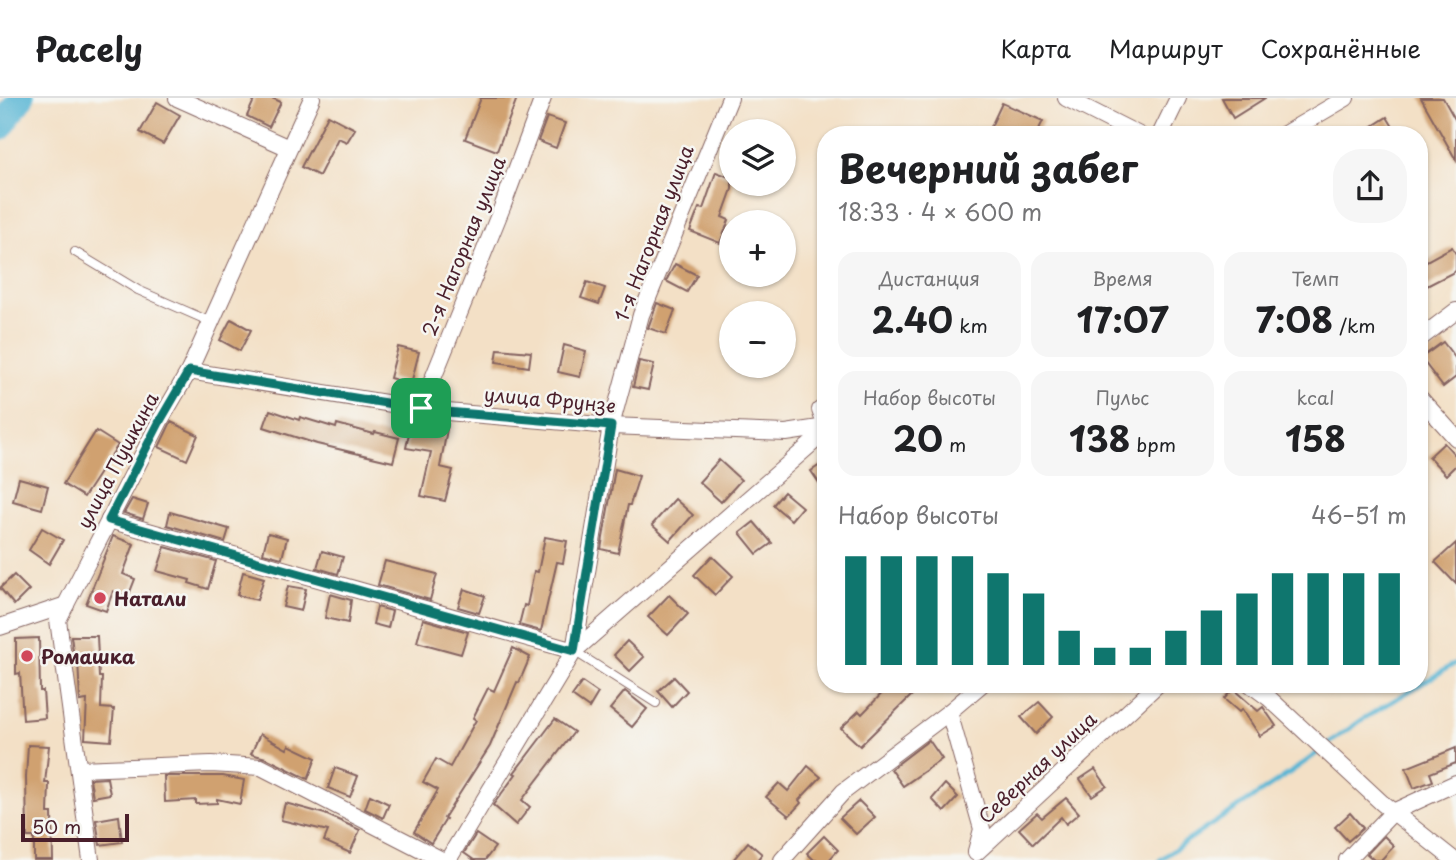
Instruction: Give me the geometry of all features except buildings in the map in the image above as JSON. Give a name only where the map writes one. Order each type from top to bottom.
[{"type":"street","points":[[177,98],[289,148]]},
{"type":"street","name":"улица Пушкина","points":[[91,860],[58,620],[161,419],[189,371],[312,98]]},
{"type":"street","name":"2-я Нагорная улица","points":[[421,408],[543,98]]},
{"type":"street","name":"1-я Нагорная улица","points":[[574,651],[611,426],[641,315],[730,98]]},
{"type":"street","points":[[1066,98],[1121,126]]},
{"type":"street","points":[[1164,126],[1178,98]]},
{"type":"street","points":[[1298,126],[1346,98]]},
{"type":"street","points":[[1428,332],[1456,311]]},
{"type":"street","name":"улица Фрунзе","points":[[189,371],[421,408],[611,426],[786,433],[817,429]]},
{"type":"street","points":[[1428,407],[1456,438]]},
{"type":"street","points":[[448,860],[574,651],[817,436]]},
{"type":"street","points":[[109,520],[574,651]]},
{"type":"street","points":[[0,627],[66,605]]},
{"type":"street","points":[[782,860],[843,792],[971,693]]},
{"type":"street","name":"Северная улица","points":[[975,856],[1148,693]]},
{"type":"street","points":[[1262,693],[1393,812],[1454,860]]},
{"type":"street","name":"Северная улица","points":[[949,712],[982,829],[975,856]]},
{"type":"street","points":[[79,769],[211,764],[261,768],[442,860]]},
{"type":"street","points":[[1347,860],[1393,812],[1456,783]]},
{"type":"lane","points":[[75,251],[138,290],[211,322]]},
{"type":"lane","points":[[574,651],[656,703]]},
{"type":"waterway","points":[[0,128],[21,98]]},
{"type":"waterway","points":[[1428,680],[1456,663]]},
{"type":"waterway","points":[[1327,745],[1406,693]]},
{"type":"waterway","points":[[1160,860],[1320,751]]},
{"type":"place","name":"Натали","points":[[100,598]]},
{"type":"place","name":"Ромашка","points":[[27,656]]},
{"type":"route","points":[[189,371],[421,408],[611,426],[574,651],[109,520],[189,371]]}]
